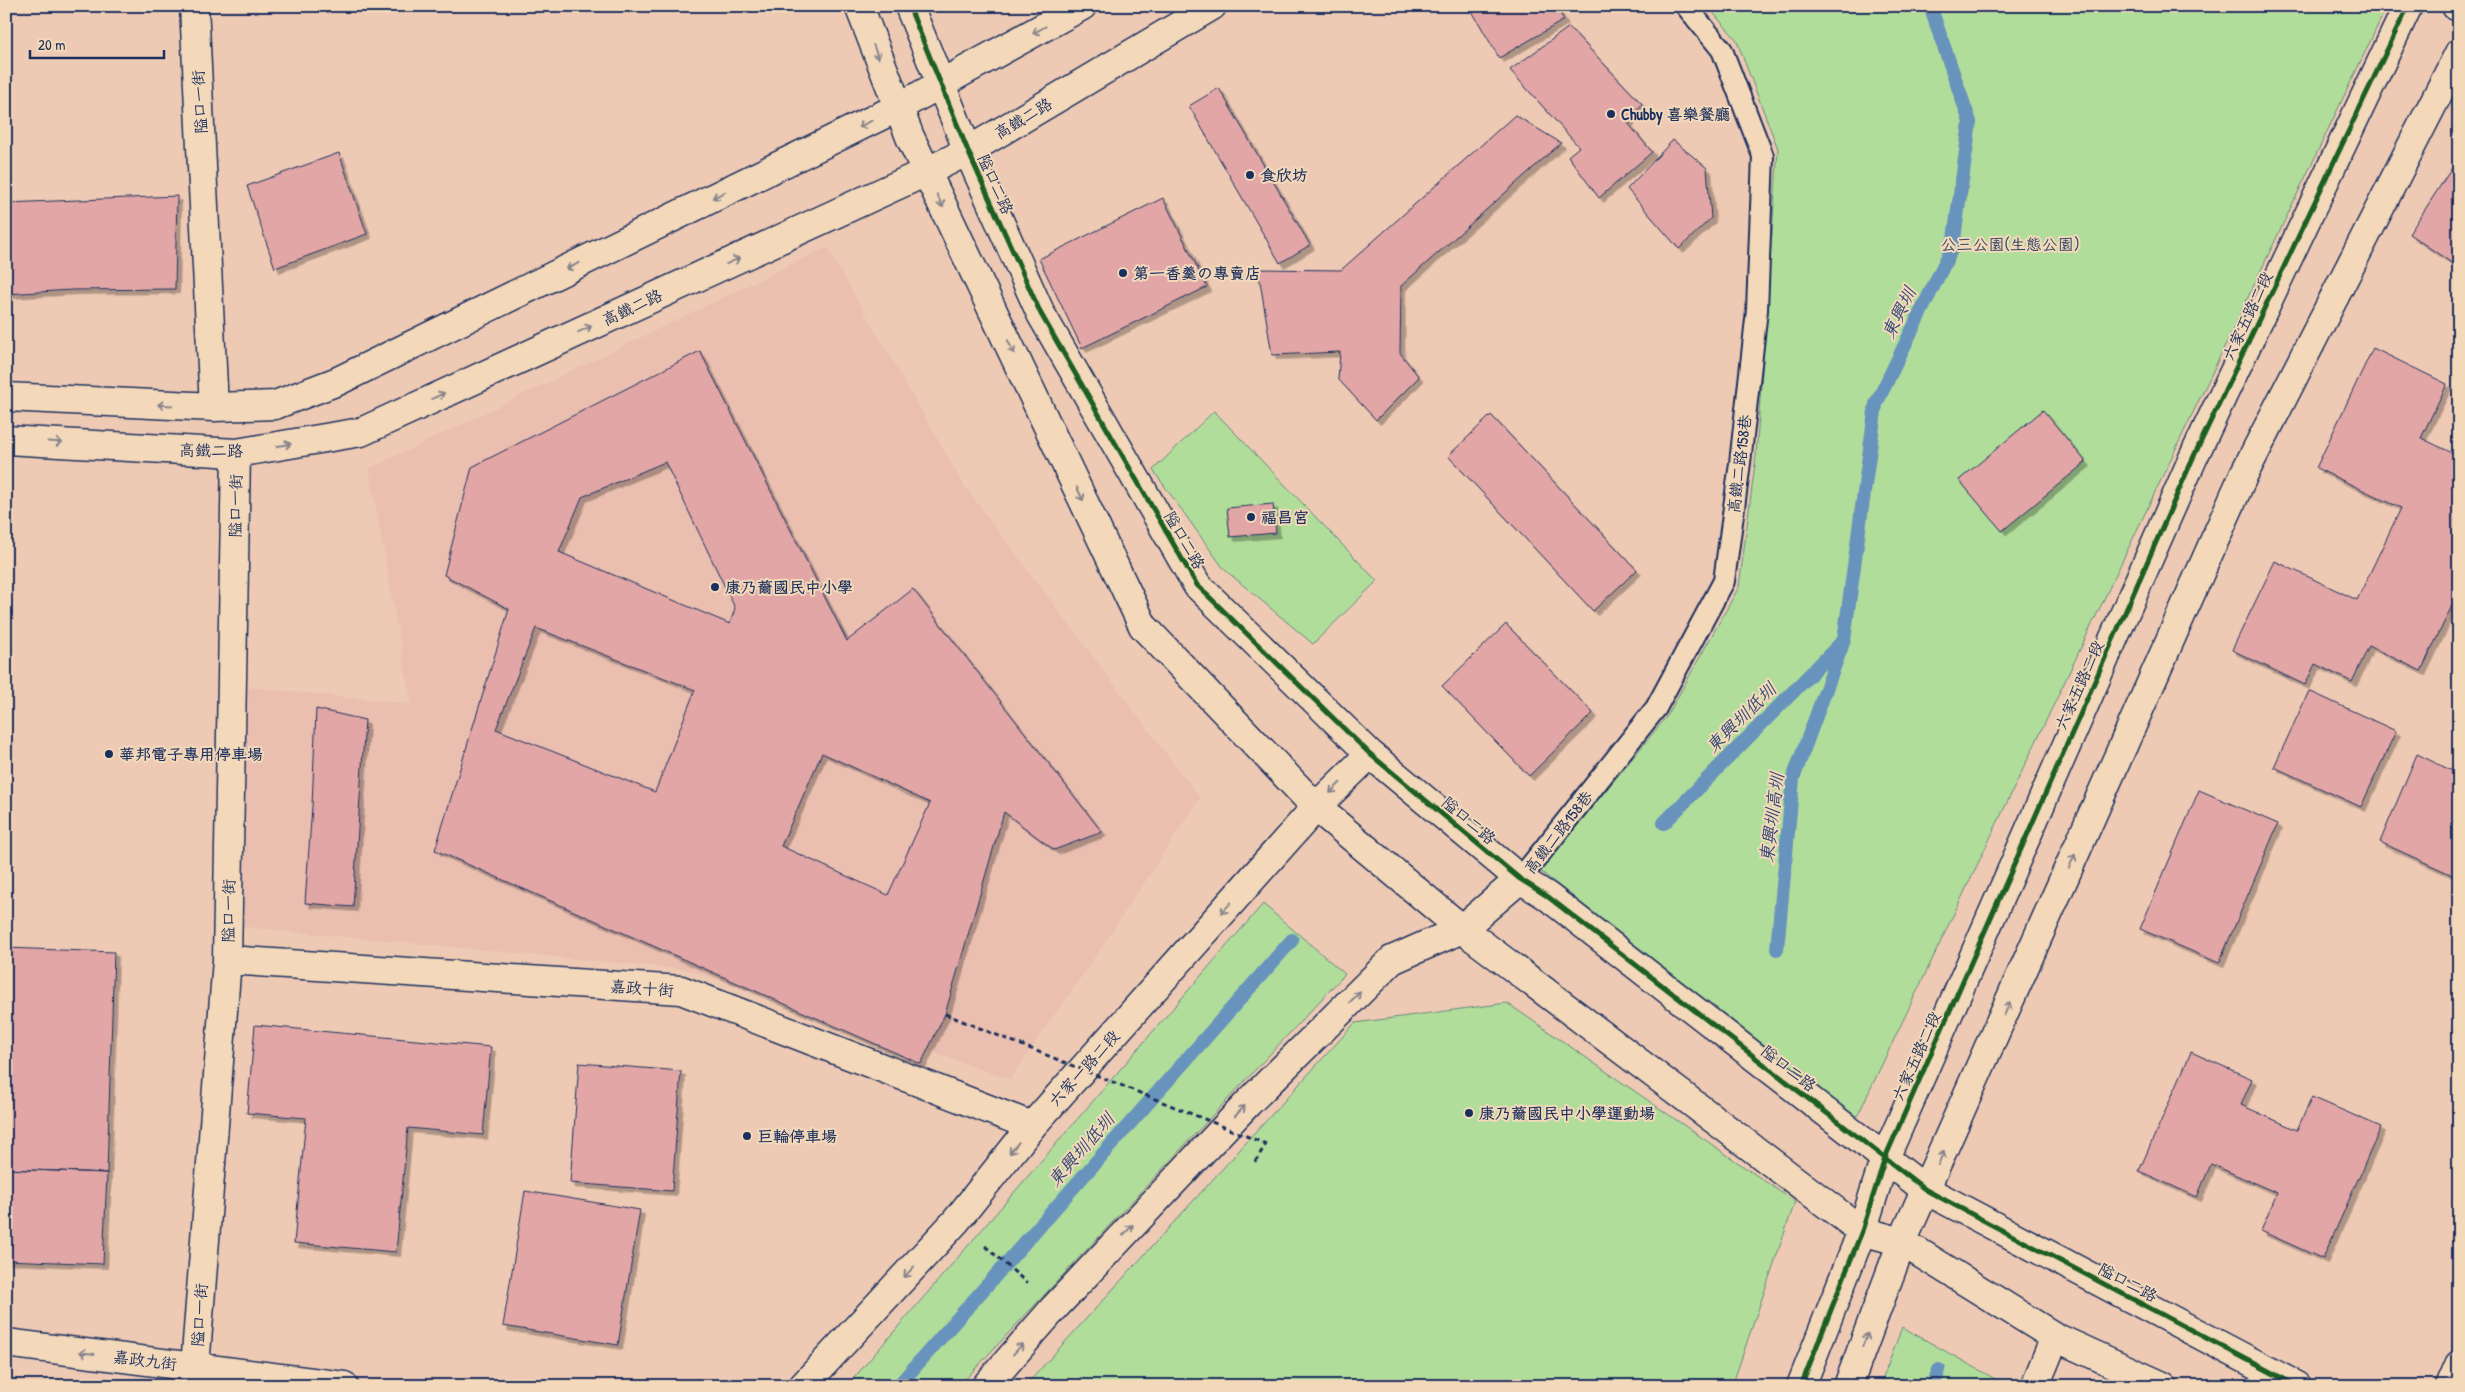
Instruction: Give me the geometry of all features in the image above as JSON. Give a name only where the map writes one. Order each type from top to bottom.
[{"type":"street","name":"隘口一街","points":[[194,6],[214,407]]},
{"type":"street","points":[[859,6],[897,108],[926,172],[1143,626],[1316,807],[1462,928],[1862,1231],[1902,1242],[2056,1337],[2163,1386]]},
{"type":"street","name":"隘口二路","points":[[909,6],[968,151],[1041,314],[1197,584],[1370,754],[1520,879],[1554,902],[1926,1190],[2297,1386]]},
{"type":"street","points":[[6,396],[214,407],[275,404],[338,381],[897,108],[1082,6]]},
{"type":"street","name":"高鐵二路","points":[[6,440],[236,453],[361,432],[968,151],[1212,6]]},
{"type":"street","name":"六家五路二段","points":[[1801,1386],[1862,1231],[1885,1158],[2193,458],[2408,6]]},
{"type":"street","points":[[1848,1386],[1902,1242],[2244,474],[2459,53]]},
{"type":"street","name":"隘口一街","points":[[195,1367],[227,960],[236,453]]},
{"type":"street","name":"六家一路二段","points":[[803,1386],[956,1221],[1032,1126],[1316,807],[1370,754]]},
{"type":"street","points":[[986,1386],[1056,1307],[1248,1103],[1392,960],[1462,928],[1520,879]]},
{"type":"street","name":"嘉政十街","points":[[227,960],[681,990],[1032,1126]]},
{"type":"street","points":[[2035,1386],[2056,1337]]},
{"type":"street","name":"嘉政九街","points":[[6,1343],[344,1386]]},
{"type":"street","points":[[2450,1386],[2459,1365]]},
{"type":"lane","name":"高鐵二路158巷","points":[[1520,879],[1656,708],[1724,581],[1740,463],[1757,310],[1763,156],[1722,50],[1686,6]]},
{"type":"path","points":[[945,1014],[1266,1144],[1255,1162]]},
{"type":"path","points":[[956,1221],[1056,1307]]},
{"type":"shaded area","name":"康乃薾國民中小學","points":[[827,247],[965,487],[1200,798],[1104,944],[1010,1079],[689,970],[243,927],[248,687],[411,704],[369,469]]},
{"type":"green space","name":"公三公園(生態公園)","points":[[1707,6],[2387,6],[1857,1117],[1540,871],[1667,716],[1739,587],[1756,456],[1778,149],[1736,39]]},
{"type":"green space","points":[[1214,411],[1377,581],[1313,644],[1224,569],[1153,470]]},
{"type":"green space","points":[[1263,904],[1345,974],[959,1386],[847,1386]]},
{"type":"green space","name":"康乃薾國民中小學運動場","points":[[1507,1003],[1795,1202],[1732,1386],[1025,1386],[1355,1023]]},
{"type":"green space","points":[[1902,1327],[1999,1381],[1997,1386],[1880,1386]]},
{"type":"building","points":[[1469,6],[1556,6],[1564,20],[1499,58]]},
{"type":"building","points":[[1569,27],[1642,104],[1628,123],[1652,152],[1599,198],[1568,156],[1579,147],[1510,70]]},
{"type":"building","name":"食欣坊","points":[[1219,88],[1310,245],[1280,263],[1189,106]]},
{"type":"building","points":[[1515,115],[1561,143],[1401,286],[1400,353],[1419,377],[1376,420],[1338,379],[1340,352],[1272,355],[1258,269],[1341,270]]},
{"type":"building","points":[[1673,140],[1707,168],[1711,218],[1679,249],[1627,189]]},
{"type":"building","points":[[339,153],[367,234],[275,268],[247,186]]},
{"type":"building","points":[[2459,157],[2459,268],[2409,234]]},
{"type":"building","points":[[177,196],[175,289],[72,290],[6,294],[6,203]]},
{"type":"building","name":"第一香羹の專賣店","points":[[1163,198],[1207,287],[1082,348],[1039,259]]},
{"type":"building","points":[[2373,348],[2447,384],[2421,438],[2459,456],[2459,591],[2421,671],[2369,646],[2352,682],[2315,664],[2305,685],[2232,650],[2275,561],[2357,600],[2401,508],[2316,468]]},
{"type":"building","points":[[700,351],[847,641],[913,589],[1102,832],[1054,850],[1004,812],[945,1014],[921,1064],[435,850],[509,609],[444,575],[472,467]],"holes":[[[665,462],[735,608],[730,624],[559,552],[582,497]],[[536,628],[695,690],[655,792],[496,729]],[[822,753],[930,803],[888,895],[781,846]]]},
{"type":"building","points":[[2043,410],[2086,462],[2002,531],[1959,480]]},
{"type":"building","points":[[1491,415],[1637,570],[1593,611],[1448,456]]},
{"type":"building","name":"福昌宮","points":[[1273,504],[1276,533],[1230,537],[1227,508]]},
{"type":"building","points":[[1506,624],[1593,713],[1529,776],[1442,686]]},
{"type":"building","points":[[2309,691],[2396,731],[2361,807],[2274,767]]},
{"type":"building","points":[[316,709],[365,720],[353,907],[305,903]]},
{"type":"building","points":[[2417,754],[2459,774],[2459,878],[2380,842]]},
{"type":"building","points":[[2199,790],[2278,824],[2219,963],[2140,929]]},
{"type":"building","points":[[6,948],[114,952],[107,1173],[6,1169]]},
{"type":"building","points":[[255,1025],[491,1047],[483,1135],[408,1128],[396,1252],[294,1243],[306,1118],[247,1113]]},
{"type":"building","points":[[2191,1052],[2252,1079],[2241,1105],[2297,1130],[2312,1097],[2381,1127],[2323,1259],[2261,1231],[2277,1193],[2211,1164],[2197,1197],[2139,1171]]},
{"type":"building","points":[[579,1063],[681,1071],[672,1191],[570,1183]]},
{"type":"building","points":[[6,1169],[107,1173],[103,1264],[6,1260]]},
{"type":"building","points":[[525,1191],[640,1210],[618,1345],[503,1326]]},
{"type":"waterway","name":"東興圳","points":[[1777,949],[1793,779],[1844,640],[1876,404],[1953,246],[1970,122],[1930,6]]},
{"type":"waterway","name":"東興圳低圳","points":[[1664,823],[1840,644]]},
{"type":"waterway","name":"東興圳低圳","points":[[898,1386],[1292,940]]},
{"type":"waterway","name":"東興圳高圳","points":[[1933,1386],[1939,1370]]},
{"type":"cycle path","points":[[909,6],[968,151],[1041,314],[1197,585],[1370,754],[1520,879],[1547,896],[1926,1190],[2297,1386]]},
{"type":"cycle path","points":[[1801,1386],[1862,1231],[1885,1158],[2193,458],[2408,6]]},
{"type":"place","name":"Chubby 喜樂餐廳","points":[[1611,114]]},
{"type":"place","name":"食欣坊","points":[[1250,175]]},
{"type":"place","name":"第一香羹の專賣店","points":[[1123,273]]},
{"type":"place","name":"福昌宮","points":[[1251,517]]},
{"type":"place","name":"康乃薾國民中小學","points":[[715,587]]},
{"type":"place","name":"華邦電子專用停車場","points":[[109,754]]},
{"type":"place","name":"康乃薾國民中小學運動場","points":[[1469,1113]]},
{"type":"place","name":"巨輪停車場","points":[[747,1136]]}]
